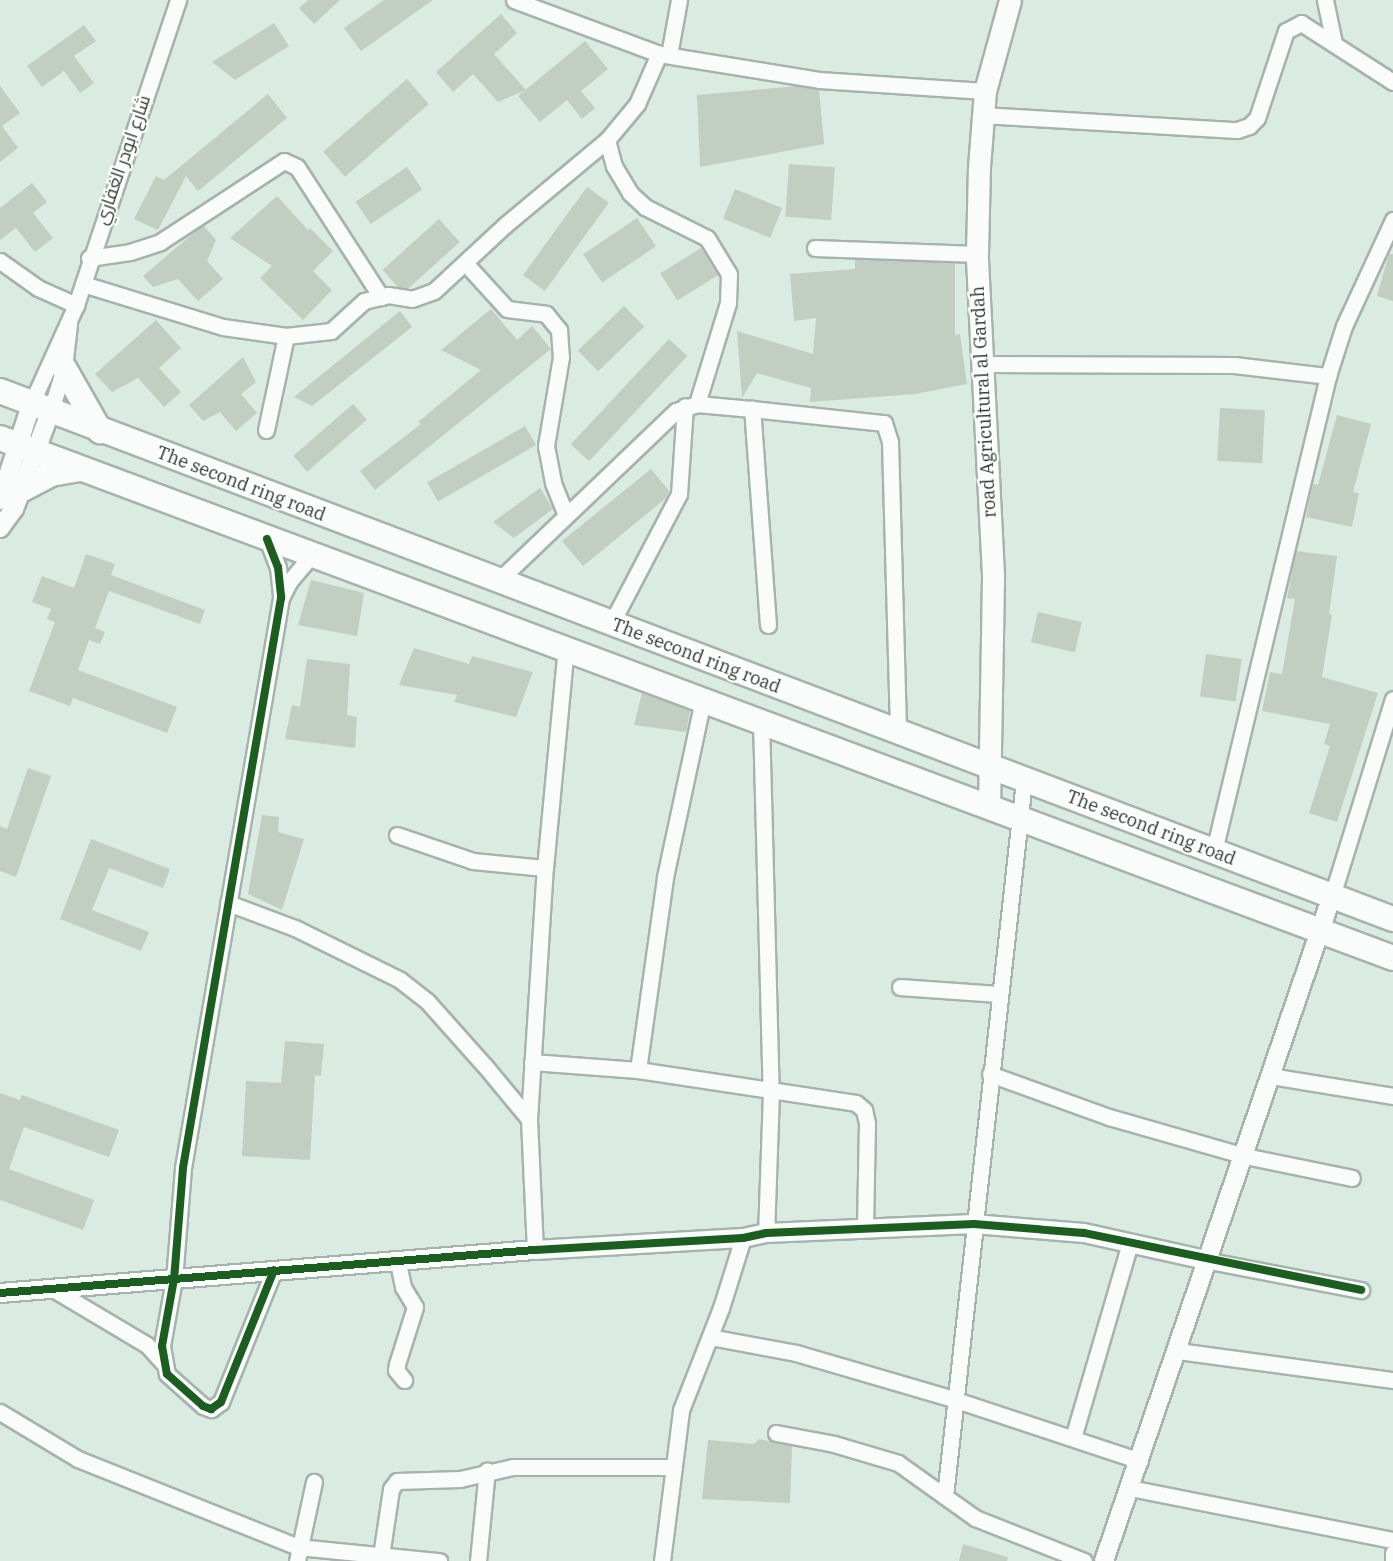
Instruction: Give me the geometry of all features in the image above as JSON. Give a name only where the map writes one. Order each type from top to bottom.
[{"type":"main road","name":"road Agricultural al Gardah","points":[[989,808],[992,767],[993,575],[977,254],[982,115],[985,91],[1010,0]]},
{"type":"main road","points":[[64,368],[100,431]]},
{"type":"main road","name":"The second ring road","points":[[0,391],[100,431],[1393,919]]},
{"type":"main road","name":"The second ring road","points":[[17,445],[267,539],[566,647],[1016,819],[1393,958]]},
{"type":"main road","points":[[11,495],[51,474],[83,469]]},
{"type":"street","name":"شارع ابودر الغفاري","points":[[42,406],[83,284],[89,258],[178,0]]},
{"type":"street","points":[[514,0],[664,55],[819,81],[985,91]]},
{"type":"street","points":[[83,284],[223,327],[286,336],[331,332],[364,301],[381,297],[412,298],[434,291],[467,264],[505,225],[607,140],[637,104],[664,55],[679,0]]},
{"type":"street","points":[[1325,0],[1334,43]]},
{"type":"street","points":[[982,115],[1237,130],[1257,118],[1286,31],[1293,25],[1311,27],[1393,82]]},
{"type":"street","points":[[607,140],[614,166],[630,193],[645,207],[707,238],[729,274],[728,303],[691,405],[679,494],[611,624]]},
{"type":"street","points":[[89,258],[130,252],[160,242],[284,161],[297,166],[381,297]]},
{"type":"street","points":[[1214,851],[1328,376],[1344,326],[1393,221]]},
{"type":"street","points":[[814,248],[977,254]]},
{"type":"street","points":[[0,261],[39,288],[76,305]]},
{"type":"street","points":[[467,264],[507,309],[546,314],[559,330],[561,357],[546,446],[553,483],[566,516]]},
{"type":"street","name":"شارع ابودر الغفاري","points":[[0,528],[11,495],[17,445],[64,368],[69,321]]},
{"type":"street","points":[[266,430],[286,336]]},
{"type":"street","points":[[983,364],[1234,365],[1328,376]]},
{"type":"street","points":[[498,581],[566,516],[691,405],[872,420],[884,423],[889,432],[898,732]]},
{"type":"street","points":[[752,409],[768,625]]},
{"type":"street","points":[[163,1363],[174,1279],[183,1168],[280,598],[278,567],[267,539]]},
{"type":"street","points":[[280,598],[299,567],[312,555]]},
{"type":"street","points":[[535,1250],[530,1119],[532,1062],[545,868],[566,647]]},
{"type":"street","points":[[638,1070],[665,877],[703,699]]},
{"type":"street","points":[[1104,1561],[1210,1261],[1332,896],[1393,699]]},
{"type":"street","points":[[761,720],[771,1092],[766,1233]]},
{"type":"street","points":[[945,1496],[953,1399],[999,994],[1016,819],[1024,780]]},
{"type":"street","points":[[397,835],[473,861],[545,868]]},
{"type":"street","points":[[228,903],[295,928],[400,980],[427,1001],[530,1119]]},
{"type":"street","points":[[900,987],[999,994]]},
{"type":"street","points":[[532,1062],[638,1070],[771,1092],[846,1098],[864,1110],[867,1123],[865,1229]]},
{"type":"street","points":[[990,1074],[1109,1117],[1245,1156],[1352,1178]]},
{"type":"street","points":[[1271,1076],[1393,1096]]},
{"type":"street","points":[[0,1293],[274,1270],[398,1263],[535,1250],[743,1238],[766,1233],[974,1224],[1084,1233],[1210,1261],[1361,1290]]},
{"type":"street","points":[[662,1561],[681,1410],[710,1337],[743,1238]]},
{"type":"street","points":[[1073,1438],[1130,1243]]},
{"type":"street","points":[[398,1263],[403,1287],[415,1307],[396,1370],[404,1380]]},
{"type":"street","points":[[53,1289],[147,1345],[163,1363],[167,1374],[203,1406],[211,1408],[221,1402],[274,1270]]},
{"type":"street","points":[[710,1337],[796,1353],[953,1399],[1140,1461]]},
{"type":"street","points":[[1178,1351],[1393,1380]]},
{"type":"street","points":[[0,1412],[78,1459],[298,1554],[381,1556],[439,1561]]},
{"type":"street","points":[[776,1433],[834,1444],[898,1462],[987,1524],[1084,1561]]},
{"type":"street","points":[[381,1556],[391,1489],[397,1481],[460,1479],[488,1470],[513,1467],[674,1467]]},
{"type":"street","points":[[478,1561],[488,1470]]},
{"type":"street","points":[[298,1554],[314,1482]]},
{"type":"street","points":[[1130,1488],[1393,1540]]},
{"type":"street","points":[[1393,1553],[1393,1561]]},
{"type":"building","points":[[308,0],[340,0],[314,24],[299,8]]},
{"type":"building","points":[[384,0],[433,0],[361,51],[344,28]]},
{"type":"building","points":[[501,14],[517,33],[494,54],[526,90],[498,102],[473,74],[453,92],[436,72]]},
{"type":"building","points":[[274,23],[289,46],[235,80],[212,62]]},
{"type":"building","points":[[84,25],[96,41],[74,56],[94,83],[80,93],[64,71],[42,87],[27,66]]},
{"type":"building","points":[[585,41],[608,69],[581,91],[595,108],[582,119],[567,100],[540,122],[518,96]]},
{"type":"building","points":[[407,79],[429,104],[345,177],[323,152]]},
{"type":"building","points":[[0,86],[20,113],[2,126],[18,148],[0,162]]},
{"type":"building","points":[[797,86],[819,90],[824,144],[700,167],[697,95]]},
{"type":"building","points":[[268,94],[287,118],[198,191],[186,176],[158,230],[134,219],[156,176],[164,180]]},
{"type":"building","points":[[789,164],[835,167],[831,220],[785,217]]},
{"type":"building","points":[[407,167],[422,189],[371,224],[356,202]]},
{"type":"building","points":[[32,183],[47,202],[33,213],[53,238],[35,252],[16,228],[0,240],[0,208]]},
{"type":"building","points":[[587,187],[609,203],[545,291],[523,275]]},
{"type":"building","points":[[735,189],[782,208],[770,238],[723,219]]},
{"type":"building","points":[[277,196],[308,230],[310,228],[333,251],[313,271],[332,290],[303,320],[260,278],[272,266],[230,238]]},
{"type":"building","points":[[637,218],[656,246],[602,283],[583,254]]},
{"type":"building","points":[[439,219],[460,242],[403,293],[383,270]]},
{"type":"building","points":[[203,225],[216,240],[207,261],[223,279],[198,301],[178,279],[153,287],[143,276]]},
{"type":"building","points":[[701,248],[718,275],[677,301],[660,273]]},
{"type":"building","points":[[1389,254],[1393,254],[1393,301],[1377,296]]},
{"type":"building","points":[[855,260],[955,263],[955,335],[960,334],[967,384],[915,394],[810,402],[811,388],[757,373],[742,398],[737,331],[813,354],[816,318],[794,321],[790,274],[855,269]]},
{"type":"building","points":[[624,306],[644,327],[598,371],[578,350]]},
{"type":"building","points":[[491,309],[517,340],[532,326],[551,349],[375,490],[360,471],[421,424],[418,422],[481,370],[441,350]]},
{"type":"building","points":[[400,311],[412,327],[312,406],[294,397]]},
{"type":"building","points":[[156,320],[181,348],[159,368],[181,392],[164,407],[138,378],[112,392],[95,374]]},
{"type":"building","points":[[669,339],[687,356],[589,461],[571,444]]},
{"type":"building","points":[[243,357],[256,382],[241,394],[257,413],[236,431],[220,412],[203,421],[189,405]]},
{"type":"building","points":[[353,404],[367,420],[307,472],[293,456]]},
{"type":"building","points":[[1220,408],[1265,410],[1262,463],[1217,461]]},
{"type":"building","points":[[1337,415],[1371,424],[1353,492],[1359,493],[1352,527],[1306,517],[1313,484],[1318,485]]},
{"type":"building","points":[[525,426],[536,445],[438,502],[427,482]]},
{"type":"building","points":[[651,469],[669,491],[665,499],[583,566],[562,541]]},
{"type":"building","points":[[540,488],[553,509],[514,538],[493,522]]},
{"type":"building","points":[[1296,551],[1337,556],[1329,614],[1332,615],[1322,677],[1378,693],[1337,822],[1309,813],[1330,746],[1324,744],[1330,724],[1262,711],[1270,672],[1282,674],[1295,599],[1287,598]]},
{"type":"building","points":[[86,554],[115,564],[111,575],[205,610],[200,624],[109,591],[95,628],[105,632],[100,644],[89,640],[78,670],[177,707],[167,733],[73,698],[70,706],[29,691],[55,622],[47,619],[51,609],[32,602],[42,576],[74,588]]},
{"type":"building","points":[[311,580],[364,593],[357,636],[298,625]]},
{"type":"building","points":[[1038,612],[1082,622],[1075,652],[1031,642]]},
{"type":"building","points":[[414,648],[469,664],[472,656],[533,672],[516,717],[454,702],[457,695],[399,685]]},
{"type":"building","points":[[1206,654],[1242,659],[1236,702],[1200,697]]},
{"type":"building","points":[[307,659],[350,664],[347,715],[357,717],[355,748],[285,739],[292,705],[300,707]]},
{"type":"building","points":[[642,693],[690,711],[686,732],[634,725]]},
{"type":"building","points":[[28,768],[51,776],[16,877],[0,871],[0,826],[7,829]]},
{"type":"building","points":[[262,815],[279,817],[278,832],[304,839],[282,910],[248,894]]},
{"type":"building","points":[[91,839],[170,869],[163,888],[109,868],[92,910],[149,932],[141,951],[60,919]]},
{"type":"building","points":[[285,1041],[324,1044],[321,1076],[315,1075],[310,1160],[242,1156],[246,1081],[281,1083]]},
{"type":"building","points":[[0,1093],[20,1100],[22,1095],[119,1130],[109,1157],[24,1127],[9,1169],[94,1200],[83,1230],[0,1200]]},
{"type":"building","points":[[759,1439],[792,1446],[790,1503],[702,1499],[708,1440],[754,1444]]},
{"type":"building","points":[[963,1544],[1008,1557],[1007,1561],[959,1561]]},
{"type":"cycle path","points":[[267,539],[278,567],[281,598],[183,1168],[174,1279],[162,1346],[167,1374],[203,1406],[211,1409],[221,1402],[274,1270]]},
{"type":"cycle path","points":[[0,1293],[535,1250],[743,1238],[766,1233],[974,1224],[1084,1233],[1361,1290]]}]
